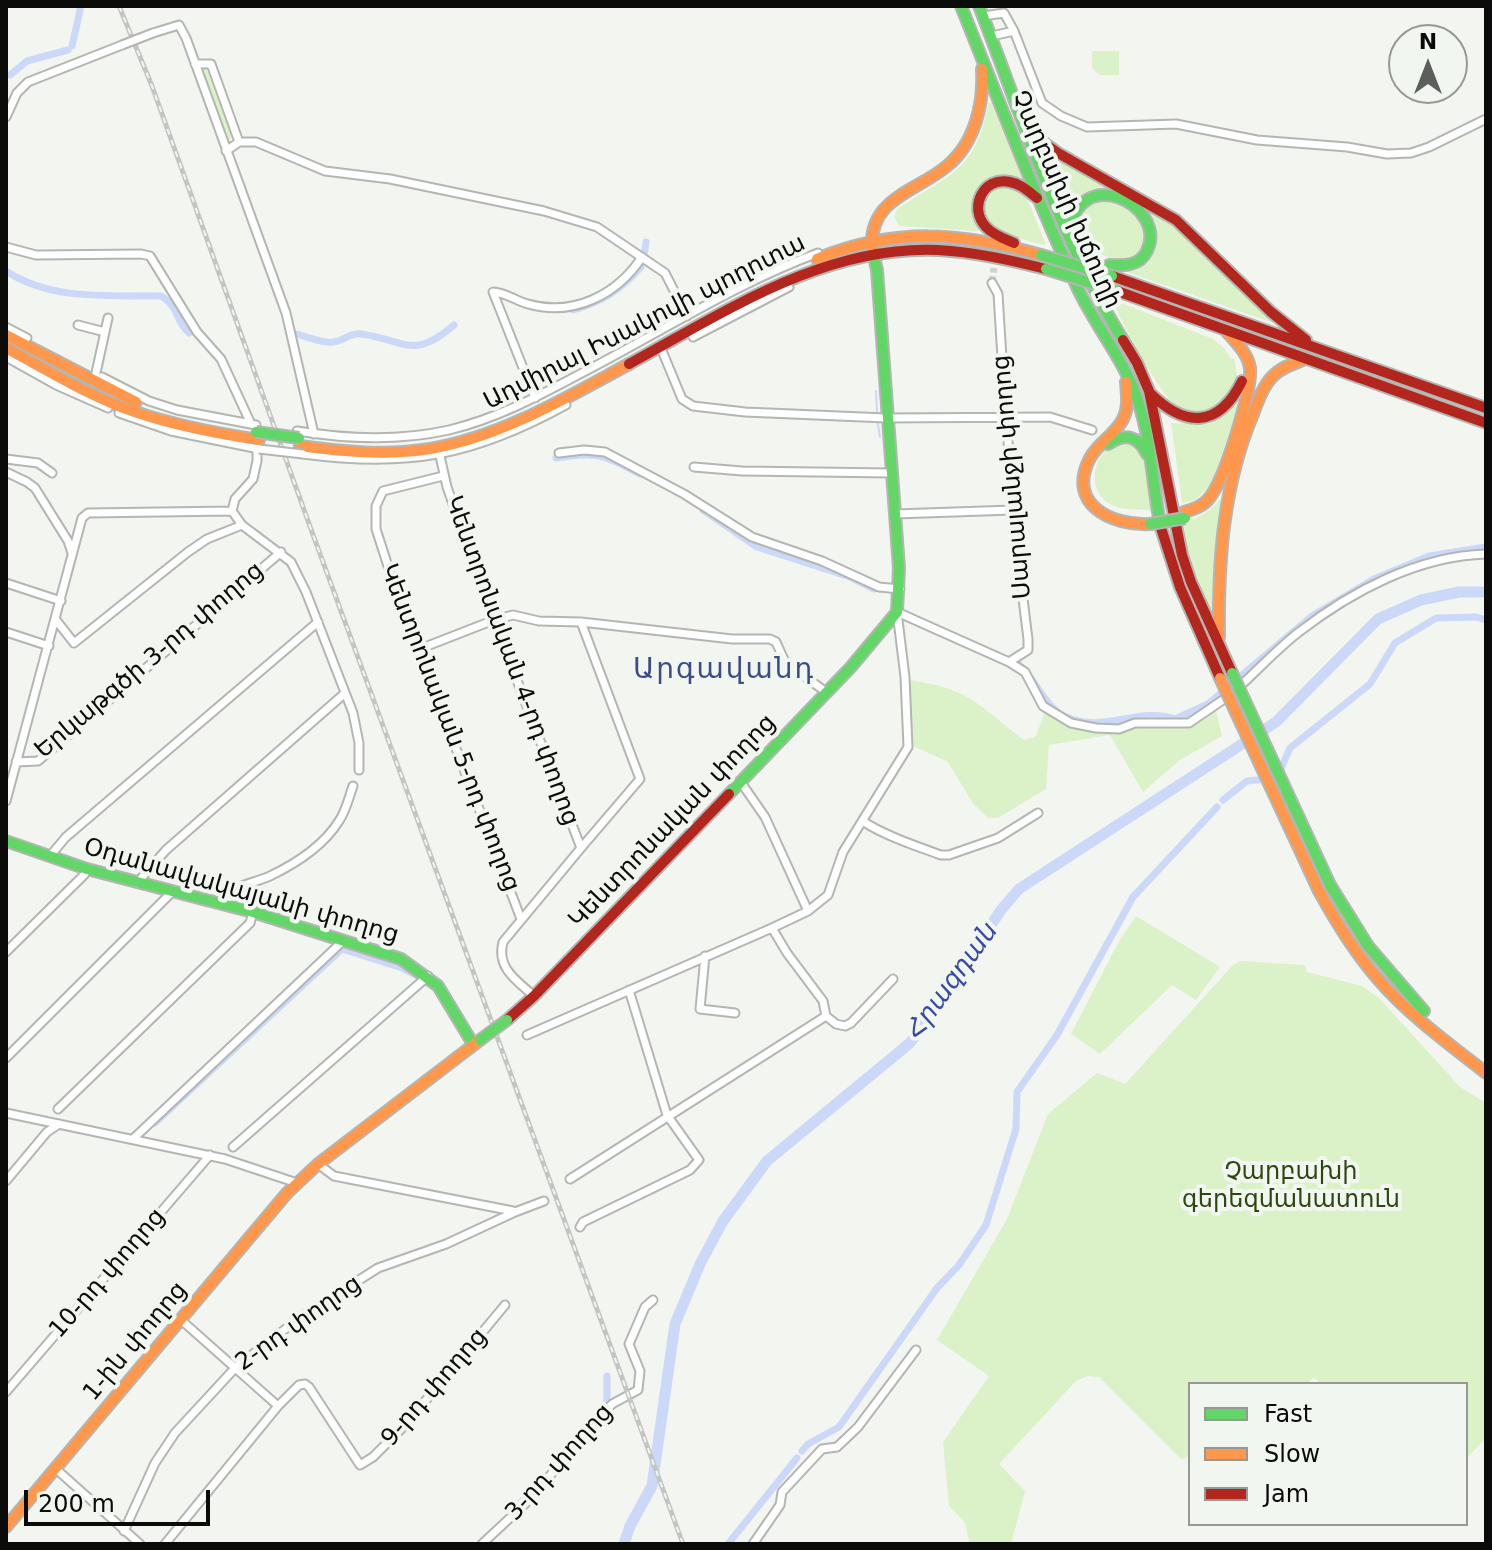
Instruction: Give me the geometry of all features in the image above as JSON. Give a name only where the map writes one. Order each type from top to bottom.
[{"type":"main road","name":"Չարբախի խճուղի","points":[[961,6],[1086,308],[1125,369],[1142,414],[1161,530],[1170,559],[1220,678],[1319,891],[1352,945],[1387,988],[1435,1034],[1486,1073]]},
{"type":"main road","name":"Չարբախի խճուղի","points":[[981,11],[1069,237],[1100,304],[1137,363],[1149,391],[1182,555],[1232,673],[1330,885],[1368,946],[1418,1007],[1486,1062]]},
{"type":"main road","points":[[897,612],[900,589],[895,514],[877,270],[870,241],[875,223],[888,203],[947,166],[965,146],[983,83],[980,53]]},
{"type":"main road","points":[[1023,117],[1044,143],[1058,153],[1176,220],[1271,312],[1315,347]]},
{"type":"main road","points":[[1038,254],[987,228],[980,219],[977,207],[983,191],[992,183],[1002,180],[1017,182],[1038,198],[1050,192]]},
{"type":"main road","points":[[1069,237],[1075,208],[1084,200],[1097,195],[1112,195],[1136,208],[1153,229],[1152,244],[1136,263],[1111,271]]},
{"type":"main road","name":"Ադմիրալ Իսակովի պողոտա","points":[[299,442],[401,443],[446,437],[517,413],[758,285],[870,241],[899,236],[946,238],[1009,246],[1080,267],[1111,271]]},
{"type":"main road","name":"Ադմիրալ Իսակովի պողոտա","points":[[6,348],[69,382],[138,413],[213,433],[374,453],[431,448],[524,423],[767,289],[829,264],[899,249],[937,249],[1046,269],[1117,291],[1486,423]]},
{"type":"main road","points":[[1111,271],[1486,408]]},
{"type":"main road","points":[[1149,391],[1161,406],[1174,414],[1192,418],[1209,419],[1228,406],[1238,392],[1244,371],[1237,351],[1223,330]]},
{"type":"main road","points":[[1184,515],[1202,505],[1218,487],[1249,389],[1247,357],[1223,330]]},
{"type":"main road","name":"Ադմիրալ Իսակովի պողոտա","points":[[6,335],[95,378],[141,405],[256,436]]},
{"type":"main road","points":[[1219,644],[1219,593],[1231,476],[1250,419],[1269,381],[1277,372],[1305,359]]},
{"type":"main road","points":[[1125,369],[1125,416],[1091,457],[1085,470],[1085,488],[1095,509],[1109,521],[1129,526],[1184,515],[1207,508],[1231,476]]},
{"type":"main road","points":[[1150,522],[1132,522],[1109,515],[1096,502],[1089,479],[1093,465],[1110,442],[1124,435],[1135,438],[1143,446],[1153,471]]},
{"type":"main road","name":"Կենտրոնական փողոց","points":[[297,1183],[534,996],[826,692],[897,612]]},
{"type":"main road","name":"Օդանավակայանի փողոց","points":[[8,845],[171,893],[253,912],[401,959],[444,990],[476,1042]]},
{"type":"main road","name":"1-ին փողոց","points":[[6,1527],[297,1183]]},
{"type":"street","points":[[981,11],[1004,13],[1042,103],[1061,116],[1087,127],[1176,124],[1257,140],[1347,147],[1387,154],[1411,153],[1429,147],[1486,119]]},
{"type":"street","points":[[6,117],[17,93],[28,82],[179,25],[286,313],[314,434]]},
{"type":"street","points":[[992,36],[1014,31]]},
{"type":"street","points":[[195,64],[211,64],[239,142]]},
{"type":"street","points":[[226,151],[239,142],[256,142],[325,171],[390,179],[544,211],[597,227],[665,273],[687,316]]},
{"type":"street","points":[[299,442],[314,434],[385,438],[421,435],[484,419],[599,368],[768,273],[834,247],[851,246]]},
{"type":"street","points":[[6,247],[36,255],[150,256],[197,332],[221,359],[256,436],[257,461],[253,479],[235,499],[232,511],[242,525],[291,562],[331,651],[353,713],[359,743],[359,770]]},
{"type":"street","points":[[535,398],[493,292],[527,304],[551,308],[574,307],[598,298],[618,285],[632,273],[642,257]]},
{"type":"street","points":[[299,442],[377,461],[440,456],[488,442],[813,276],[829,264]]},
{"type":"street","name":"Սարալանջի փողոց","points":[[992,283],[998,294],[1005,418],[1028,650],[1009,662]]},
{"type":"street","points":[[6,327],[95,378],[108,318]]},
{"type":"street","points":[[78,325],[105,332]]},
{"type":"street","points":[[663,353],[682,399],[693,406],[745,412],[886,418],[1050,417],[1092,430]]},
{"type":"street","points":[[6,357],[56,385],[134,419],[190,436],[256,436]]},
{"type":"street","points":[[559,453],[584,450],[605,452],[684,494],[752,537],[822,561],[879,587],[900,589]]},
{"type":"street","name":"Կենտրոնական 4-րդ փողոց","points":[[440,456],[443,476],[494,620],[581,848],[521,919]]},
{"type":"street","points":[[6,459],[38,463],[52,473]]},
{"type":"street","points":[[694,467],[742,471],[891,473]]},
{"type":"street","points":[[6,472],[35,488],[68,541],[73,555]]},
{"type":"street","name":"Կենտրոնական 5-րդ փողոց","points":[[443,476],[383,491],[376,506],[376,529],[417,650],[521,919],[503,942],[502,960],[507,972],[534,996]]},
{"type":"street","points":[[895,514],[1013,510]]},
{"type":"street","points":[[6,801],[82,518],[88,513],[232,511]]},
{"type":"street","points":[[56,620],[74,643],[188,552],[207,539],[242,525]]},
{"type":"street","name":"Երկաթգծի 3-րդ փողոց","points":[[16,762],[38,761],[281,552]]},
{"type":"street","points":[[897,612],[1025,672],[1043,706],[1071,723],[1106,729],[1119,729],[1135,723],[1189,723],[1217,706],[1299,632],[1339,605],[1420,564],[1466,554],[1486,554]]},
{"type":"street","points":[[6,583],[61,601]]},
{"type":"street","points":[[527,1035],[772,928],[808,911],[828,895],[843,852],[908,747],[902,635],[897,612]]},
{"type":"street","points":[[417,650],[513,615],[539,621],[581,622],[732,639],[770,639],[776,642],[785,662],[826,692]]},
{"type":"street","points":[[50,856],[66,837],[318,622]]},
{"type":"street","points":[[581,622],[640,779],[581,848]]},
{"type":"street","points":[[6,632],[49,646]]},
{"type":"street","points":[[137,883],[166,850],[344,694]]},
{"type":"street","points":[[740,781],[765,817],[808,911]]},
{"type":"street","points":[[225,905],[237,887],[270,876],[301,858],[320,842],[339,821],[353,786]]},
{"type":"street","points":[[864,822],[879,831],[941,855],[949,855],[998,838],[1038,813]]},
{"type":"street","points":[[6,952],[87,869]]},
{"type":"street","points":[[6,1058],[171,893]]},
{"type":"street","points":[[58,1109],[250,923],[253,912]]},
{"type":"street","points":[[772,928],[823,1001],[826,1016],[840,1025],[851,1023],[893,979]]},
{"type":"street","points":[[134,1138],[344,940]]},
{"type":"street","points":[[705,956],[700,1009],[735,1013]]},
{"type":"street","points":[[233,1147],[428,976]]},
{"type":"street","points":[[580,1227],[583,1222],[690,1170],[699,1160],[667,1115],[629,990]]},
{"type":"street","points":[[570,1179],[826,1016]]},
{"type":"street","points":[[6,1113],[210,1155],[297,1183]]},
{"type":"street","points":[[6,1181],[47,1132],[59,1124]]},
{"type":"street","name":"10-րդ փողոց","points":[[6,1392],[210,1155]]},
{"type":"street","points":[[318,1164],[334,1176],[515,1212]]},
{"type":"street","name":"2-րդ փողոց","points":[[127,1537],[155,1463],[175,1433],[236,1367],[301,1317],[378,1268],[446,1244],[544,1201]]},
{"type":"street","name":"3-րդ փողոց","points":[[482,1544],[527,1502],[612,1404],[638,1390],[640,1371],[629,1344],[645,1307],[653,1300]]},
{"type":"street","name":"9-րդ փողոց","points":[[278,1406],[299,1385],[305,1384],[360,1465],[373,1457],[407,1423],[505,1305]]},
{"type":"street","points":[[165,1544],[278,1406],[180,1319]]},
{"type":"street","points":[[753,1544],[780,1505],[782,1492],[822,1449],[837,1447],[858,1427],[916,1350]]},
{"type":"street","points":[[55,1468],[127,1537],[140,1544]]},
{"type":"green space","points":[[1092,51],[1119,51],[1119,75],[1100,75],[1092,68]]},
{"type":"green space","points":[[204,69],[211,74],[232,134],[228,144],[200,74]]},
{"type":"green space","points":[[991,102],[1024,179],[984,185],[981,229],[977,231],[899,226],[894,217],[897,209],[946,178],[968,157]]},
{"type":"green space","points":[[1042,150],[1109,188],[1067,214]]},
{"type":"green space","points":[[1006,183],[1027,198],[1046,245],[1018,238],[993,224],[985,215],[984,205],[990,194]]},
{"type":"green space","points":[[1106,200],[1138,219],[1146,240],[1136,258],[1111,261],[1107,256],[1087,252],[1078,225],[1084,208]]},
{"type":"green space","points":[[1140,207],[1171,223],[1273,323],[1127,272],[1144,266],[1156,248],[1156,222]]},
{"type":"green space","points":[[1114,303],[1124,304],[1213,339],[1231,359],[1234,358],[1237,376],[1232,396],[1201,412],[1180,410],[1154,378]]},
{"type":"green space","points":[[1240,401],[1212,483],[1195,500],[1182,503],[1171,423],[1210,424]]},
{"type":"green space","points":[[1119,439],[1142,448],[1153,511],[1114,506],[1104,500],[1098,491],[1095,472],[1098,462],[1110,445]]},
{"type":"green space","points":[[1224,495],[1212,619],[1186,545],[1184,522],[1206,512]]},
{"type":"green space","points":[[908,680],[960,693],[1024,740],[1036,736],[1045,711],[1131,728],[1181,728],[1192,726],[1216,711],[1222,736],[1180,760],[1143,792],[1110,735],[1049,745],[1046,789],[998,818],[988,818],[972,802],[948,762],[911,745]]},
{"type":"green space","points":[[1136,916],[1220,967],[1196,1000],[1172,985],[1100,1054],[1071,1034],[1118,943]]},
{"type":"green space","name":"Չարբախի գերեզմանատուն","points":[[1240,961],[1305,965],[1307,972],[1362,986],[1379,998],[1460,1087],[1486,1103],[1486,1438],[1468,1457],[1468,1382],[1319,1382],[1314,1378],[1309,1382],[1188,1382],[1188,1456],[1182,1460],[1099,1377],[1088,1376],[1076,1381],[999,1464],[1025,1491],[1011,1544],[970,1544],[965,1523],[949,1506],[943,1442],[989,1376],[937,1340],[1007,1219],[1048,1114],[1097,1073],[1125,1084],[1232,966]]},
{"type":"waterway","points":[[72,46],[81,6]]},
{"type":"waterway","points":[[10,75],[27,61],[68,50]]},
{"type":"waterway","points":[[644,256],[646,242]]},
{"type":"waterway","points":[[573,310],[611,294],[641,267]]},
{"type":"waterway","points":[[6,271],[24,281],[61,292],[100,296],[161,296],[171,304],[189,333]]},
{"type":"waterway","points":[[296,334],[329,342],[362,334],[419,345],[440,336],[454,325]]},
{"type":"waterway","points":[[876,391],[877,412]]},
{"type":"waterway","points":[[703,411],[725,413]]},
{"type":"waterway","points":[[877,419],[880,437]]},
{"type":"waterway","points":[[556,458],[600,456],[640,474]]},
{"type":"waterway","points":[[703,510],[757,547],[850,577],[874,589]]},
{"type":"waterway","points":[[1235,681],[1312,616],[1374,579],[1429,556],[1486,547]]},
{"type":"waterway","name":"Հրազդան","points":[[624,1544],[630,1526],[652,1486],[675,1324],[700,1264],[723,1221],[767,1161],[910,1043],[1001,910],[1019,889],[1276,722],[1378,619],[1421,600],[1459,592],[1486,592]]},
{"type":"waterway","points":[[1280,771],[1290,748],[1370,684],[1395,643],[1436,618],[1476,617],[1486,620]]},
{"type":"waterway","points":[[1017,663],[1058,712],[1066,717],[1094,723],[1148,716],[1175,719],[1208,704],[1226,689]]},
{"type":"waterway","points":[[1223,800],[1247,781],[1266,779]]},
{"type":"waterway","points":[[802,1451],[808,1444],[839,1427],[937,1288],[959,1265],[986,1225],[1016,1129],[1017,1092],[1057,1035],[1133,897],[1217,807]]},
{"type":"waterway","points":[[155,1123],[342,949],[402,968],[419,977]]},
{"type":"waterway","points":[[596,1418],[607,1401],[607,1376]]},
{"type":"waterway","points":[[728,1544],[797,1458]]},
{"type":"waterway","points":[[508,1517],[546,1477]]},
{"type":"tunnel","points":[[992,283],[994,268]]},
{"type":"railway","points":[[119,6],[152,86],[683,1544]]},
{"type":"traffic: fast","points":[[961,6],[1062,254],[1138,401],[1161,528]]},
{"type":"traffic: fast","points":[[979,6],[1080,262],[1123,340]]},
{"type":"traffic: fast","points":[[1069,236],[1075,213],[1087,200],[1103,195],[1119,198],[1134,206],[1145,219],[1150,234],[1147,251],[1136,262],[1109,265]]},
{"type":"traffic: fast","points":[[729,794],[851,667],[897,612],[899,568],[877,270],[873,253]]},
{"type":"traffic: fast","points":[[1041,255],[1112,276]]},
{"type":"traffic: fast","points":[[1046,269],[1117,291]]},
{"type":"traffic: fast","points":[[256,432],[299,438]]},
{"type":"traffic: fast","points":[[1108,444],[1120,438],[1130,438],[1140,443],[1147,454]]},
{"type":"traffic: fast","points":[[1150,524],[1185,518]]},
{"type":"traffic: fast","points":[[1232,673],[1330,885]]},
{"type":"traffic: fast","points":[[6,841],[87,869],[253,912],[401,959],[438,986],[473,1044]]},
{"type":"traffic: fast","points":[[1330,885],[1368,946],[1424,1011]]},
{"type":"traffic: fast","points":[[480,1040],[507,1020]]},
{"type":"traffic: slow","points":[[872,248],[873,231],[886,207],[947,166],[965,146],[979,109],[982,69]]},
{"type":"traffic: slow","points":[[817,259],[874,242],[928,236],[983,241],[1041,255]]},
{"type":"traffic: slow","points":[[1184,512],[1205,503],[1216,487],[1230,454],[1247,395],[1249,363],[1227,332]]},
{"type":"traffic: slow","points":[[6,335],[136,402]]},
{"type":"traffic: slow","points":[[6,348],[121,407],[189,427],[259,440]]},
{"type":"traffic: slow","points":[[1219,637],[1224,524],[1243,441],[1269,380],[1280,370],[1305,359]]},
{"type":"traffic: slow","points":[[300,446],[381,453],[430,449],[456,443],[508,426],[629,364]]},
{"type":"traffic: slow","points":[[1126,382],[1125,414],[1120,425],[1090,458],[1084,474],[1084,488],[1088,500],[1108,516],[1135,524],[1150,524]]},
{"type":"traffic: slow","points":[[1220,678],[1319,891]]},
{"type":"traffic: slow","points":[[1319,891],[1353,947],[1390,992],[1430,1029],[1486,1073]]},
{"type":"traffic: slow","points":[[6,1527],[287,1193],[318,1164],[480,1040]]},
{"type":"traffic: jam","points":[[1031,127],[1044,143],[1058,153],[1176,220],[1271,312],[1306,340]]},
{"type":"traffic: jam","points":[[1014,243],[986,227],[978,211],[981,195],[1000,181],[1018,184],[1037,198]]},
{"type":"traffic: jam","points":[[629,364],[777,286],[855,258],[896,251],[938,250],[992,257],[1046,269]]},
{"type":"traffic: jam","points":[[1112,276],[1486,408]]},
{"type":"traffic: jam","points":[[1117,291],[1486,423]]},
{"type":"traffic: jam","points":[[1123,340],[1149,391],[1182,555],[1232,673]]},
{"type":"traffic: jam","points":[[1150,393],[1176,412],[1200,418],[1223,408],[1242,381]]},
{"type":"traffic: jam","points":[[1161,528],[1180,587],[1220,678]]},
{"type":"traffic: jam","points":[[507,1020],[534,996],[729,794]]},
{"type":"district","name":"Արգավանդ","points":[[724,671]]}]
